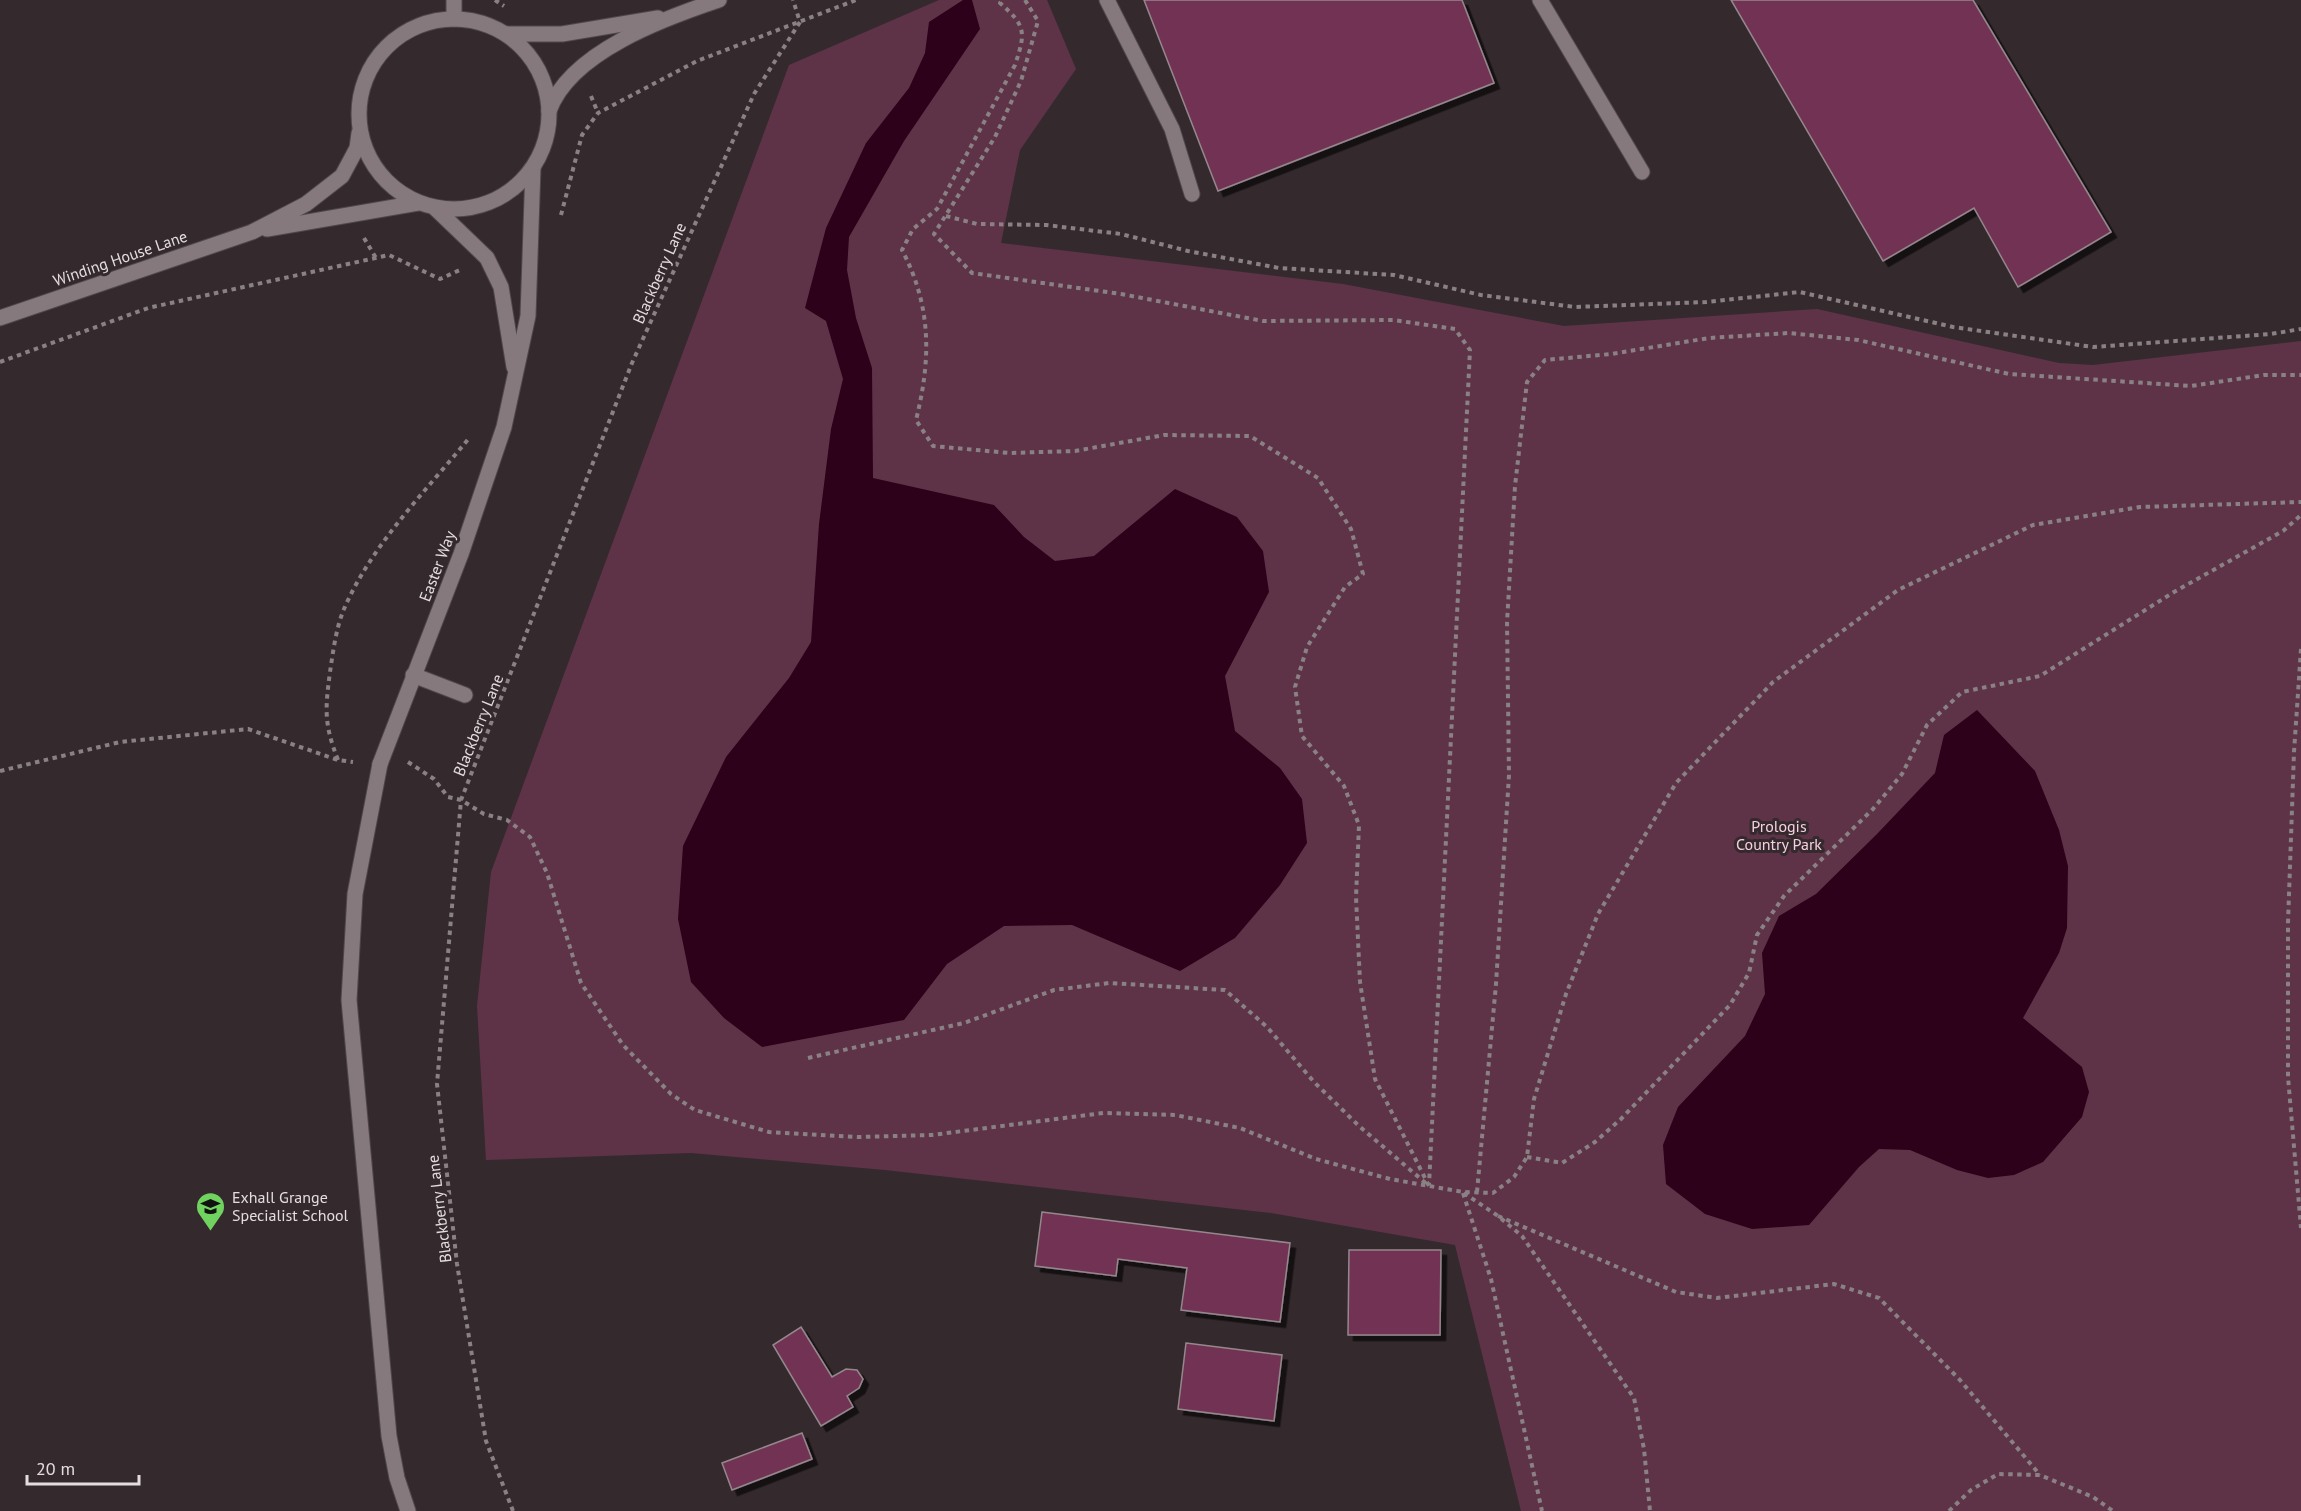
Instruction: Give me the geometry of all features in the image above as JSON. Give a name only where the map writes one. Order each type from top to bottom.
[{"type":"street","points":[[454,0],[454,19]]},
{"type":"street","points":[[507,34],[562,34],[671,16],[719,0]]},
{"type":"street","points":[[1107,0],[1172,129],[1192,194]]},
{"type":"street","points":[[1540,0],[1642,172]]},
{"type":"street","points":[[549,111],[562,87],[594,58],[671,16]]},
{"type":"street","points":[[454,19],[487,24],[507,34],[525,50],[536,63],[544,81],[549,111],[544,147],[533,168],[510,192],[495,201],[460,210],[435,208],[418,203],[386,182],[366,151],[360,131],[358,110],[368,71],[396,39],[417,26],[454,19]]},
{"type":"street","name":"Winding House Lane","points":[[252,232],[328,189],[342,176],[357,148],[360,131]]},
{"type":"street","name":"Easter Way","points":[[408,1511],[397,1478],[389,1436],[349,1000],[355,894],[380,764],[461,554],[504,428],[528,316],[533,168]]},
{"type":"street","name":"Winding House Lane","points":[[0,318],[252,232],[418,203]]},
{"type":"street","name":"Easter Way","points":[[435,208],[487,258],[501,287],[515,376]]},
{"type":"street","points":[[413,675],[465,695]]},
{"type":"path","points":[[793,0],[800,22]]},
{"type":"path","points":[[531,243],[556,231],[582,135],[598,112],[697,61],[856,0]]},
{"type":"path","points":[[1002,0],[1000,3],[1019,20],[1023,41],[1015,65],[937,209],[913,229],[902,250],[911,268],[920,296],[928,335],[925,384],[916,420],[933,446],[1009,453],[1075,451],[1164,435],[1250,436],[1318,478],[1351,529],[1363,574],[1345,587],[1307,648],[1295,687],[1302,736],[1344,786],[1359,825],[1356,897],[1360,982],[1374,1079],[1429,1185]]},
{"type":"path","points":[[1025,0],[1038,21],[1021,81],[995,137],[934,234],[972,273],[1121,294],[1263,321],[1393,320],[1455,329],[1470,350],[1429,1185]]},
{"type":"path","name":"Blackberry Lane","points":[[513,1511],[486,1441],[457,1264],[437,1084],[461,800],[632,363],[754,94],[800,22]]},
{"type":"path","points":[[946,216],[977,224],[1046,225],[1121,234],[1188,251],[1279,268],[1394,275],[1481,295],[1575,307],[1706,302],[1800,292],[1953,327],[2093,347],[2271,334],[2301,329]]},
{"type":"path","points":[[0,362],[148,308],[389,255],[440,279],[487,258]]},
{"type":"path","points":[[1477,1192],[1496,984],[1509,775],[1507,622],[1515,486],[1527,382],[1545,360],[1611,354],[1708,338],[1789,333],[1858,340],[2009,374],[2191,386],[2264,375],[2301,375]]},
{"type":"path","points":[[338,760],[329,736],[325,713],[332,657],[343,610],[371,558],[476,431]]},
{"type":"path","points":[[0,771],[120,742],[248,729],[338,760],[380,764],[411,761],[434,779],[448,797],[461,800],[484,814],[507,820],[530,837],[547,873],[581,983],[623,1045],[671,1094],[695,1110],[769,1132],[857,1137],[932,1135],[1103,1113],[1175,1115],[1240,1128],[1316,1159],[1390,1179],[1463,1192],[1493,1192],[1514,1178],[1527,1157],[1534,1100],[1566,994],[1598,914],[1676,783],[1773,682],[1898,590],[2033,525],[2140,507],[2301,502]]},
{"type":"path","points":[[1527,1157],[1562,1163],[1595,1142],[1695,1044],[1730,1005],[1749,973],[1757,935],[1784,896],[1873,808],[1902,774],[1927,725],[1962,692],[2040,676],[2174,591],[2283,531],[2301,515]]},
{"type":"path","points":[[2301,649],[2294,752],[2288,923],[2288,1077],[2301,1228]]},
{"type":"path","points":[[808,1058],[964,1023],[1054,990],[1108,983],[1225,990],[1267,1027],[1314,1082],[1359,1126],[1429,1185]]},
{"type":"path","points":[[1463,1192],[1522,1236],[1634,1398],[1644,1449],[1650,1511]]},
{"type":"path","points":[[1463,1192],[1491,1279],[1542,1511]]},
{"type":"path","points":[[1498,1216],[1676,1292],[1718,1298],[1834,1284],[1879,1298],[1960,1380],[2040,1475]]},
{"type":"path","points":[[1949,1511],[1971,1490],[1998,1474],[2040,1475],[2093,1497],[2113,1511]]},
{"type":"green space","name":"Prologis Country Park","points":[[939,0],[1047,0],[1076,69],[1020,150],[1001,243],[1343,284],[1564,326],[1817,309],[2059,363],[2093,365],[2301,341],[2301,1511],[1521,1511],[1455,1245],[1271,1213],[885,1170],[691,1153],[486,1160],[477,1006],[491,872],[789,65]]},
{"type":"shaded area","points":[[963,0],[972,0],[980,29],[904,141],[849,237],[847,270],[856,318],[872,368],[873,478],[994,505],[1024,537],[1055,561],[1094,556],[1175,489],[1237,517],[1263,551],[1269,592],[1225,676],[1235,731],[1280,768],[1302,799],[1307,843],[1280,885],[1235,938],[1180,971],[1072,925],[1004,926],[947,964],[904,1020],[762,1047],[724,1018],[691,982],[678,919],[683,846],[726,757],[789,678],[811,642],[819,524],[831,429],[843,379],[826,321],[805,308],[826,228],[866,143],[909,88],[925,53],[929,22]]},
{"type":"shaded area","points":[[1977,710],[2035,771],[2059,830],[2068,866],[2067,928],[2059,953],[2023,1018],[2082,1067],[2089,1092],[2082,1117],[2043,1162],[2014,1175],[1988,1178],[1957,1170],[1910,1150],[1879,1149],[1859,1167],[1809,1225],[1752,1229],[1705,1214],[1666,1184],[1663,1145],[1678,1107],[1745,1036],[1765,994],[1762,953],[1779,916],[1816,894],[1877,834],[1935,773],[1944,735]]},
{"type":"building","points":[[1144,0],[1462,0],[1494,83],[1218,191]]},
{"type":"building","points":[[1731,0],[1973,0],[2111,232],[2018,287],[1974,208],[1883,261]]},
{"type":"building","points":[[1042,1212],[1290,1243],[1280,1322],[1181,1310],[1187,1268],[1118,1259],[1116,1276],[1035,1266]]},
{"type":"building","points":[[1349,1250],[1441,1250],[1440,1335],[1348,1335]]},
{"type":"building","points":[[801,1327],[832,1377],[846,1369],[857,1370],[863,1379],[859,1388],[847,1396],[853,1407],[821,1426],[773,1345]]},
{"type":"building","points":[[1186,1343],[1282,1355],[1274,1421],[1178,1409]]},
{"type":"building","points":[[802,1433],[812,1459],[732,1490],[722,1463]]},
{"type":"place","name":"Exhall Grange Specialist School","points":[[211,1232]]}]
